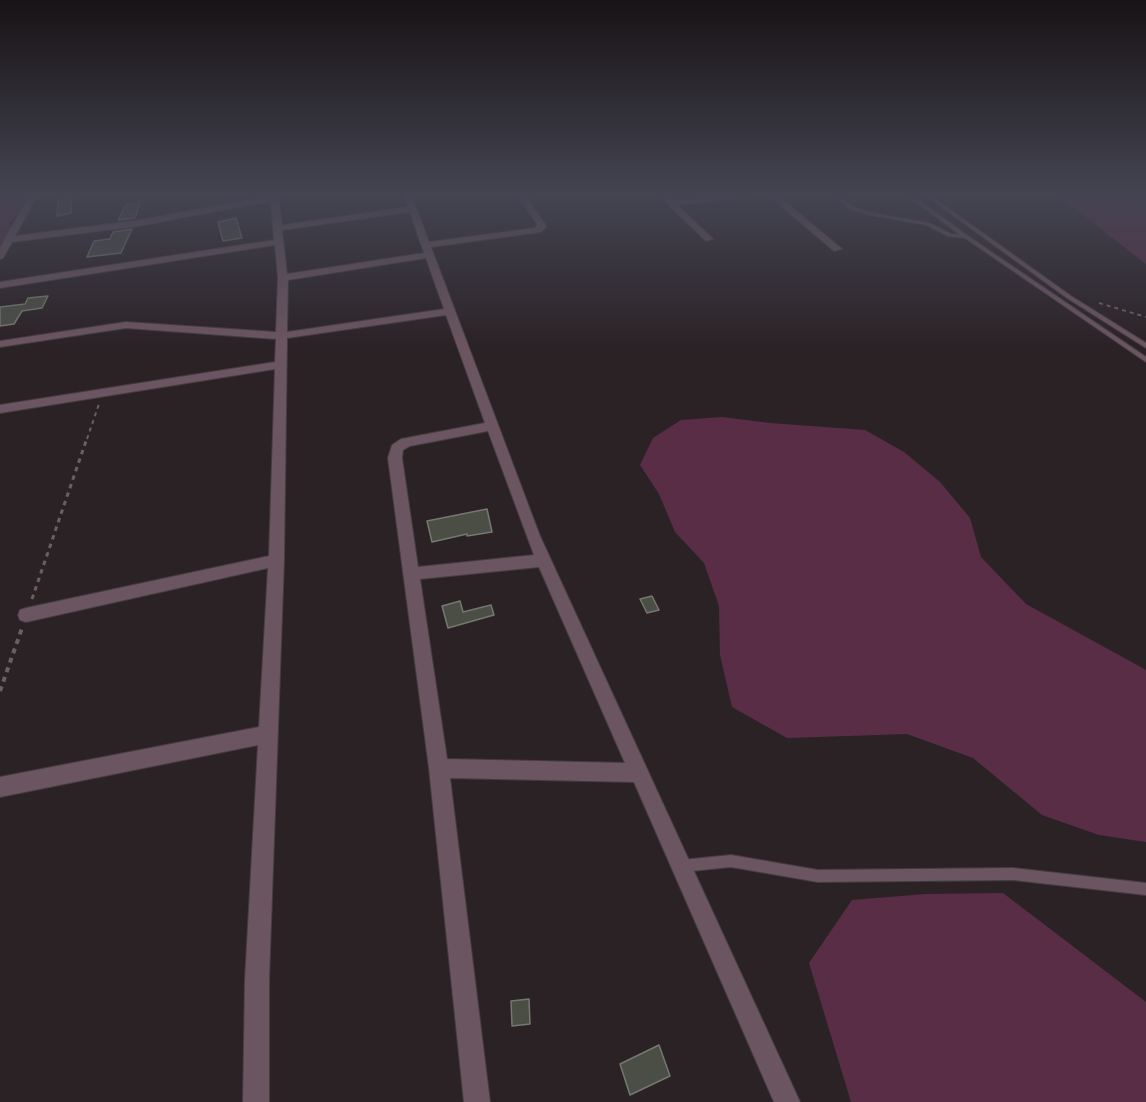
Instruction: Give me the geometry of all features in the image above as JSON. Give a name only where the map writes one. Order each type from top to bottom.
[{"type":"street","points":[[0,285],[116,269],[233,244]]},
{"type":"street","points":[[256,1102],[257,980],[276,560],[283,278],[279,244]]},
{"type":"street","points":[[425,244],[533,536],[787,1102]]},
{"type":"street","points":[[283,278],[458,244]]},
{"type":"street","points":[[831,244],[837,249]]},
{"type":"street","points":[[0,344],[126,325],[281,336],[450,311]]},
{"type":"street","points":[[0,409],[280,365]]},
{"type":"street","points":[[477,1102],[439,768],[395,458],[397,448],[406,442],[492,426]]},
{"type":"street","points":[[26,615],[276,560]]},
{"type":"street","points":[[412,574],[545,560]]},
{"type":"street","points":[[0,787],[268,734]]},
{"type":"street","points":[[439,768],[640,773]]},
{"type":"lane","points":[[977,244],[1146,360]]},
{"type":"lane","points":[[996,244],[1069,297],[1146,346]]},
{"type":"lane","points":[[681,866],[731,861],[818,876],[1013,874],[1146,889]]},
{"type":"path","points":[[1069,297],[1110,305],[1146,317]]},
{"type":"path","points":[[0,691],[103,393]]},
{"type":"shaded area","points":[[1121,244],[1146,244],[1146,264]]},
{"type":"shaded area","points":[[722,417],[865,430],[904,452],[940,482],[970,518],[981,557],[1026,604],[1146,670],[1146,842],[1099,835],[1042,815],[973,758],[907,734],[787,738],[732,707],[720,655],[719,606],[704,563],[675,532],[659,494],[640,465],[653,438],[681,420]]},
{"type":"shaded area","points":[[1003,893],[1146,1002],[1146,1102],[851,1102],[809,963],[852,900],[926,894]]},
{"type":"building","points":[[93,244],[125,244],[121,253],[87,257]]},
{"type":"building","points":[[48,296],[42,308],[22,311],[14,324],[0,326],[0,307],[25,304],[28,298]]},
{"type":"building","points":[[487,509],[492,532],[467,536],[467,534],[432,542],[427,521]]},
{"type":"building","points":[[652,596],[659,610],[647,613],[640,599]]},
{"type":"building","points":[[460,601],[463,612],[491,605],[494,615],[448,628],[442,606]]},
{"type":"building","points":[[529,999],[530,1024],[512,1026],[511,1001]]},
{"type":"building","points":[[659,1045],[670,1076],[630,1095],[620,1064]]}]
